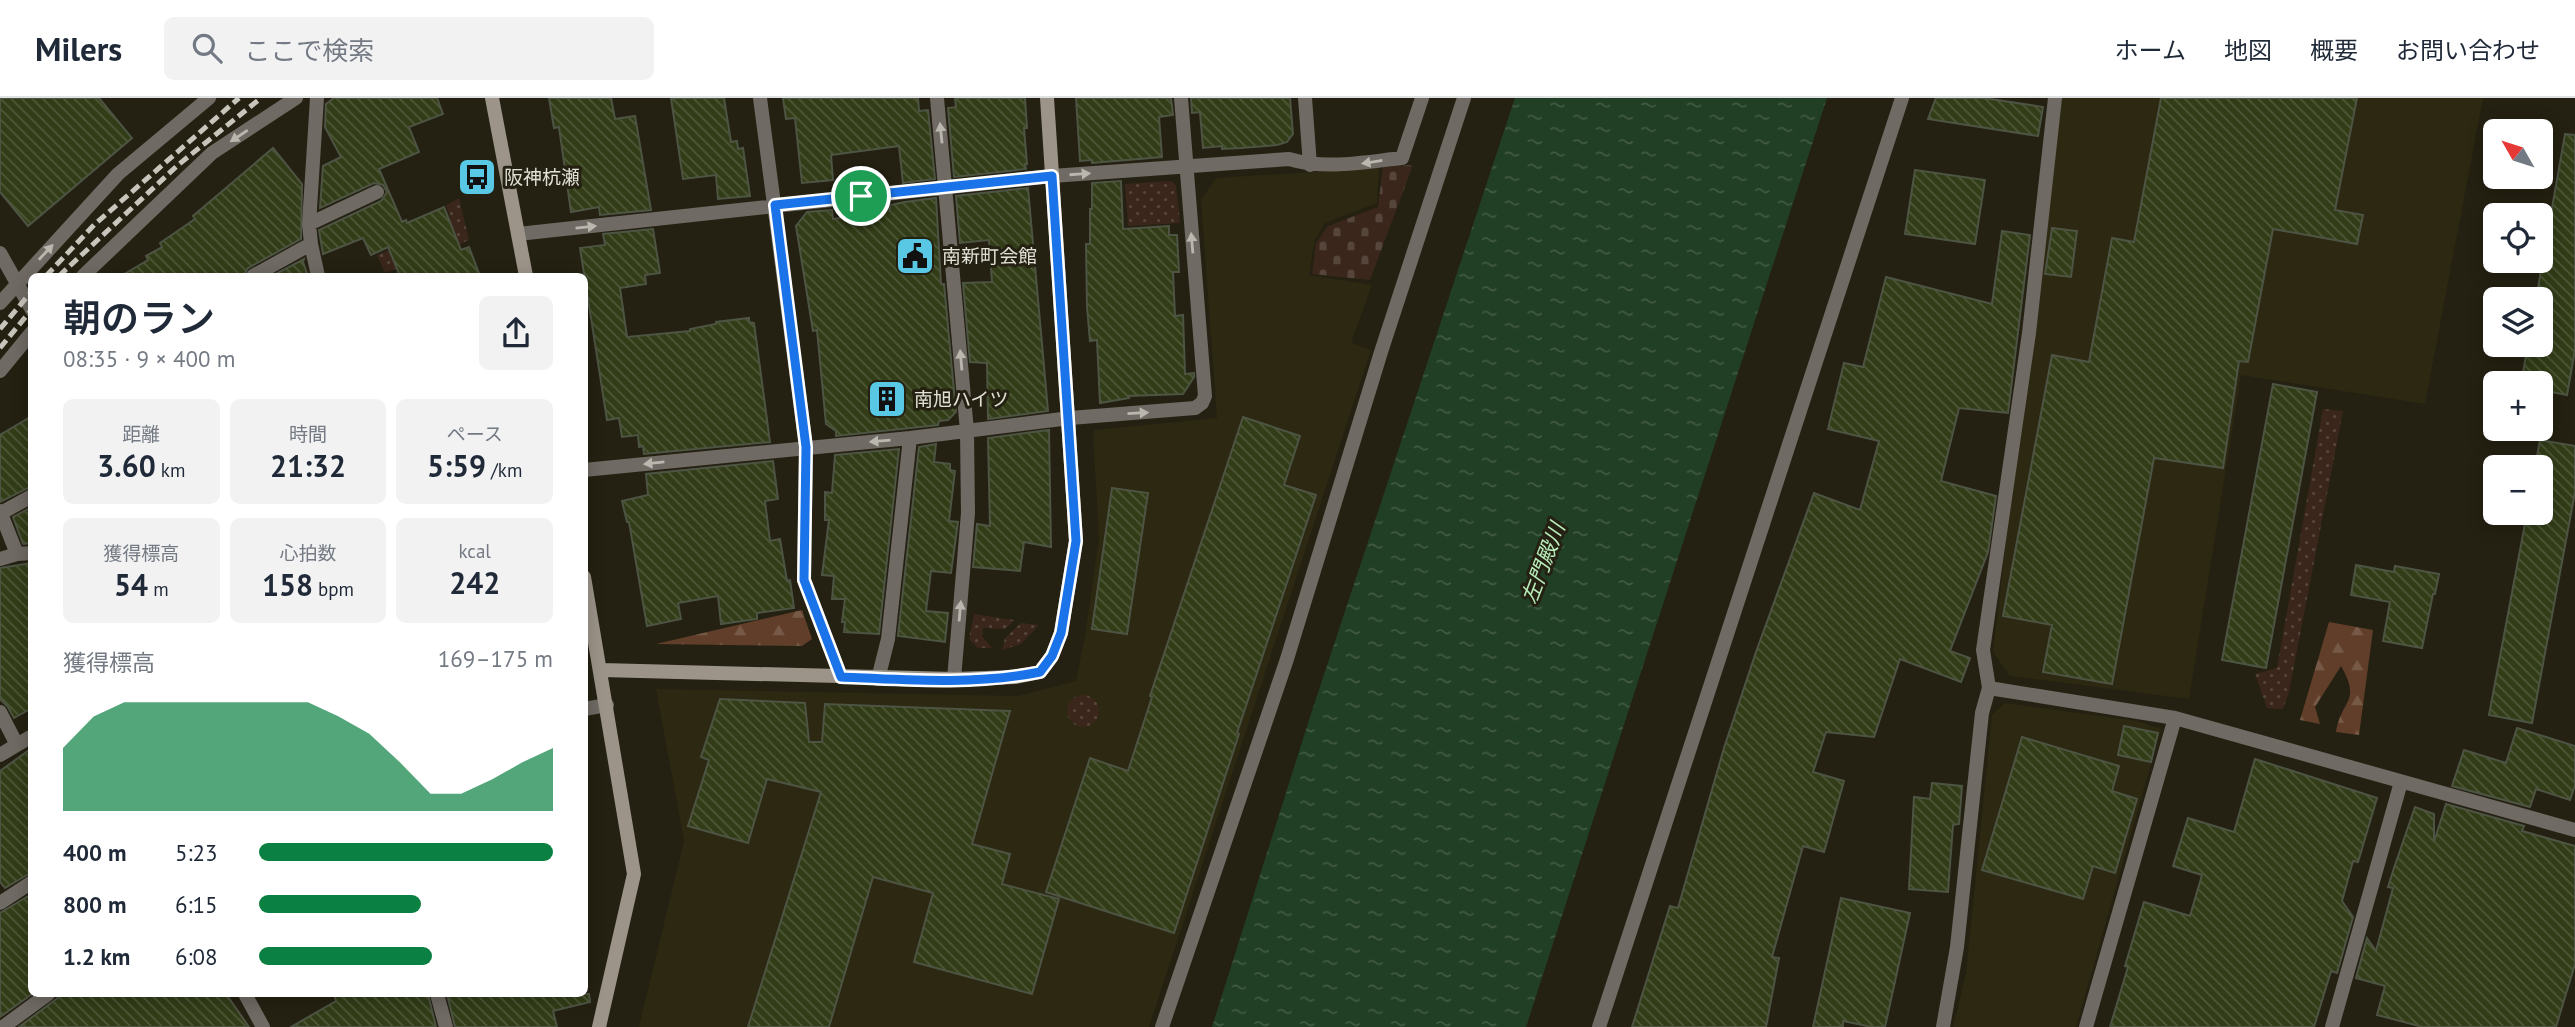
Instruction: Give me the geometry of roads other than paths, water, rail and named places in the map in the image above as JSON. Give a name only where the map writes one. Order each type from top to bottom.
[{"type":"street","points":[[0,303],[118,174],[209,98]]},
{"type":"street","points":[[86,273],[212,153],[296,98]]},
{"type":"street","points":[[317,98],[309,224],[317,273]]},
{"type":"street","points":[[492,98],[525,273]]},
{"type":"street","points":[[760,98],[806,447],[804,580],[841,677]]},
{"type":"street","points":[[937,98],[967,431],[968,513],[954,680]]},
{"type":"street","points":[[602,670],[954,680],[1016,677],[1040,672],[1052,656],[1061,633],[1076,541],[1047,98]]},
{"type":"street","points":[[588,470],[910,438],[1070,418],[1187,411],[1202,403],[1205,396],[1181,98]]},
{"type":"street","points":[[1305,98],[1310,165]]},
{"type":"street","points":[[518,234],[1052,176],[1289,159],[1310,165],[1359,164],[1402,158],[1422,98]]},
{"type":"street","points":[[1162,1027],[1287,659],[1377,365],[1464,98]]},
{"type":"street","points":[[1599,1027],[1902,98]]},
{"type":"street","points":[[1943,1027],[1957,947],[1982,713],[1989,688],[1983,650],[2029,333],[2055,98]]},
{"type":"street","points":[[309,224],[377,192]]},
{"type":"street","points":[[258,273],[311,244]]},
{"type":"street","points":[[0,253],[28,303]]},
{"type":"street","points":[[0,371],[28,337]]},
{"type":"street","points":[[878,679],[888,639],[910,438]]},
{"type":"street","points":[[0,559],[24,554],[0,512],[28,498]]},
{"type":"street","points":[[588,598],[634,874],[599,1027]]},
{"type":"street","points":[[1989,688],[2175,718],[2575,830]]},
{"type":"street","points":[[588,708],[607,705]]},
{"type":"street","points":[[0,712],[16,743]]},
{"type":"street","points":[[2086,1027],[2175,718]]},
{"type":"street","points":[[0,755],[28,738]]},
{"type":"street","points":[[2332,1027],[2401,782]]},
{"type":"street","points":[[0,903],[28,885]]},
{"type":"street","points":[[3,1027],[44,997]]},
{"type":"street","points":[[247,997],[262,1027]]},
{"type":"street","points":[[438,997],[446,1027]]},
{"type":"water","name":"左門殿川","points":[[1515,98],[1827,98],[1526,1027],[1212,1027],[1309,720]]},
{"type":"railway","points":[[49,273],[94,225],[239,98]]},
{"type":"railway","points":[[62,273],[178,165],[261,98]]},
{"type":"railway","points":[[0,329],[28,296]]},
{"type":"railway","points":[[0,348],[28,314]]},
{"type":"place","name":"阪神杭瀬","points":[[477,177]]},
{"type":"place","name":"南新町会館","points":[[915,256]]},
{"type":"place","name":"南旭ハイツ","points":[[887,399]]}]
